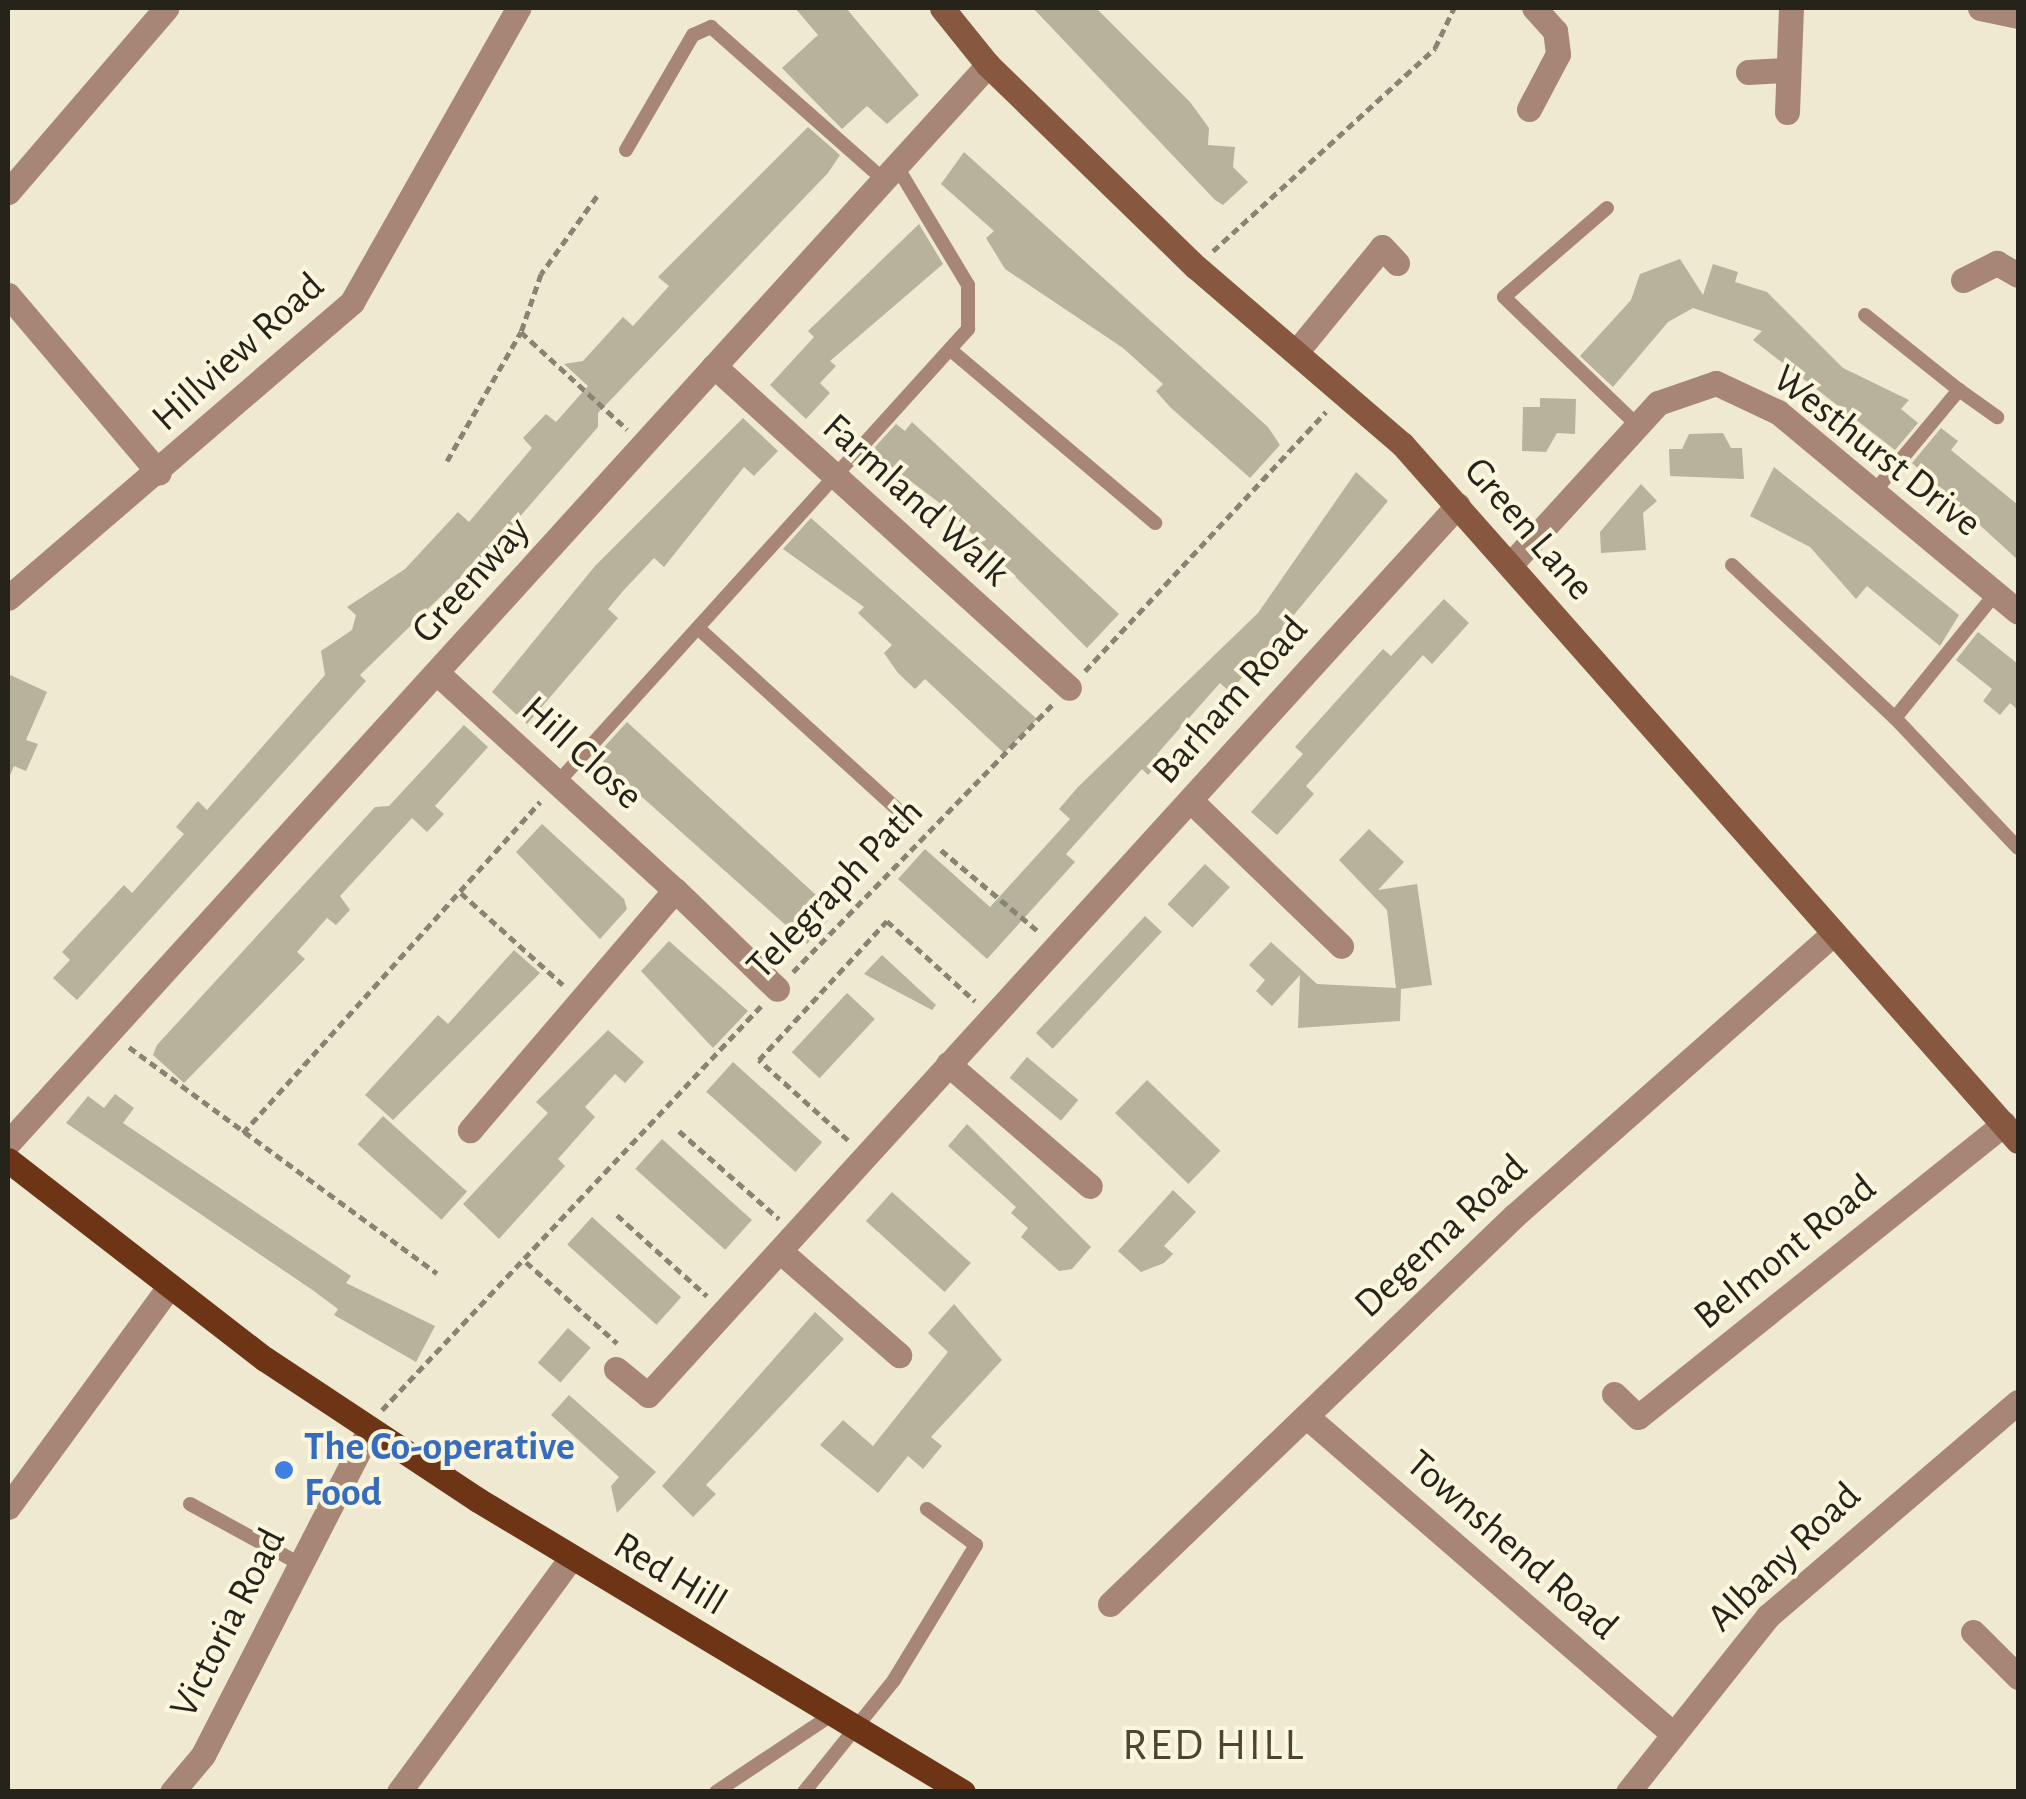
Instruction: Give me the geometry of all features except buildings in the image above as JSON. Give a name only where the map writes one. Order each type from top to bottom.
[{"type":"main road","name":"Green Lane","points":[[942,8],[988,65],[1196,267],[1345,391],[1458,505],[2011,1133]]},
{"type":"main road","name":"Red Hill","points":[[8,1160],[169,1287],[368,1428],[570,1558],[956,1790]]},
{"type":"street","points":[[8,192],[166,8]]},
{"type":"street","name":"Hillview Road","points":[[8,598],[159,474],[352,302],[518,8]]},
{"type":"street","points":[[1529,109],[1558,54],[1556,32],[1534,8]]},
{"type":"street","points":[[1787,112],[1785,70],[1791,8]]},
{"type":"street","points":[[1980,8],[2018,16]]},
{"type":"street","name":"Greenway","points":[[8,1144],[988,65]]},
{"type":"street","points":[[1748,72],[1785,70]]},
{"type":"street","points":[[1297,351],[1384,248]]},
{"type":"street","points":[[1964,280],[1998,263],[2018,274]]},
{"type":"street","points":[[8,295],[159,474]]},
{"type":"street","name":"Farmland Walk","points":[[714,366],[1068,688]]},
{"type":"street","name":"Westhurst Drive","points":[[1511,564],[1637,425],[1683,388],[1716,383],[1778,412],[2018,612]]},
{"type":"street","name":"Barham Road","points":[[623,1362],[648,1396],[1458,505]]},
{"type":"street","name":"Hill Close","points":[[437,673],[559,781],[777,989]]},
{"type":"street","points":[[1190,800],[1341,946]]},
{"type":"street","points":[[470,1130],[675,890]]},
{"type":"street","name":"Degema Road","points":[[1110,1604],[1514,1216],[1834,932]]},
{"type":"street","points":[[948,1064],[1090,1186]]},
{"type":"street","name":"Belmont Road","points":[[1614,1394],[1638,1417],[2011,1133]]},
{"type":"street","points":[[789,1243],[899,1354]]},
{"type":"street","points":[[8,1507],[169,1287]]},
{"type":"street","name":"Albany Road","points":[[1628,1792],[1668,1730],[1822,1563],[2018,1402]]},
{"type":"street","name":"Townshend Road","points":[[1306,1416],[1668,1730]]},
{"type":"street","name":"Victoria Road","points":[[172,1792],[202,1755],[368,1428]]},
{"type":"street","points":[[398,1792],[570,1558]]},
{"type":"street","points":[[1973,1632],[2018,1676]]},
{"type":"lane","points":[[559,781],[953,352],[972,298],[891,173],[711,27],[693,35],[626,150]]},
{"type":"lane","points":[[1606,208],[1504,297],[1637,425]]},
{"type":"lane","points":[[1865,315],[1997,417]]},
{"type":"lane","points":[[953,352],[1155,523]]},
{"type":"lane","points":[[1874,492],[1959,390]]},
{"type":"lane","points":[[1732,565],[1895,718],[2018,848]]},
{"type":"lane","points":[[1895,718],[1996,593]]},
{"type":"lane","points":[[698,628],[906,817]]},
{"type":"lane","points":[[190,1504],[300,1564]]},
{"type":"lane","points":[[716,1792],[842,1720],[894,1680],[976,1544],[927,1509]]},
{"type":"lane","points":[[804,1792],[829,1768],[842,1720]]},
{"type":"path","points":[[1196,267],[1435,48],[1454,8]]},
{"type":"path","points":[[447,461],[521,332],[541,274],[597,196]]},
{"type":"path","points":[[521,332],[644,444]]},
{"type":"path","name":"Telegraph Path","points":[[368,1428],[777,989],[1068,688],[1345,391]]},
{"type":"path","points":[[243,1133],[559,781]]},
{"type":"path","points":[[941,850],[1057,946]]},
{"type":"path","points":[[461,893],[580,1000]]},
{"type":"path","points":[[866,1156],[759,1060],[887,921],[992,1016]]},
{"type":"path","points":[[110,1032],[437,1273]]},
{"type":"path","points":[[679,1132],[789,1243]]},
{"type":"path","points":[[617,1215],[724,1312]]},
{"type":"path","points":[[526,1262],[623,1362]]},
{"type":"place","name":"The Co-operative Food","points":[[284,1470]]},
{"type":"district","name":"RED HILL","points":[[1214,1746]]}]
